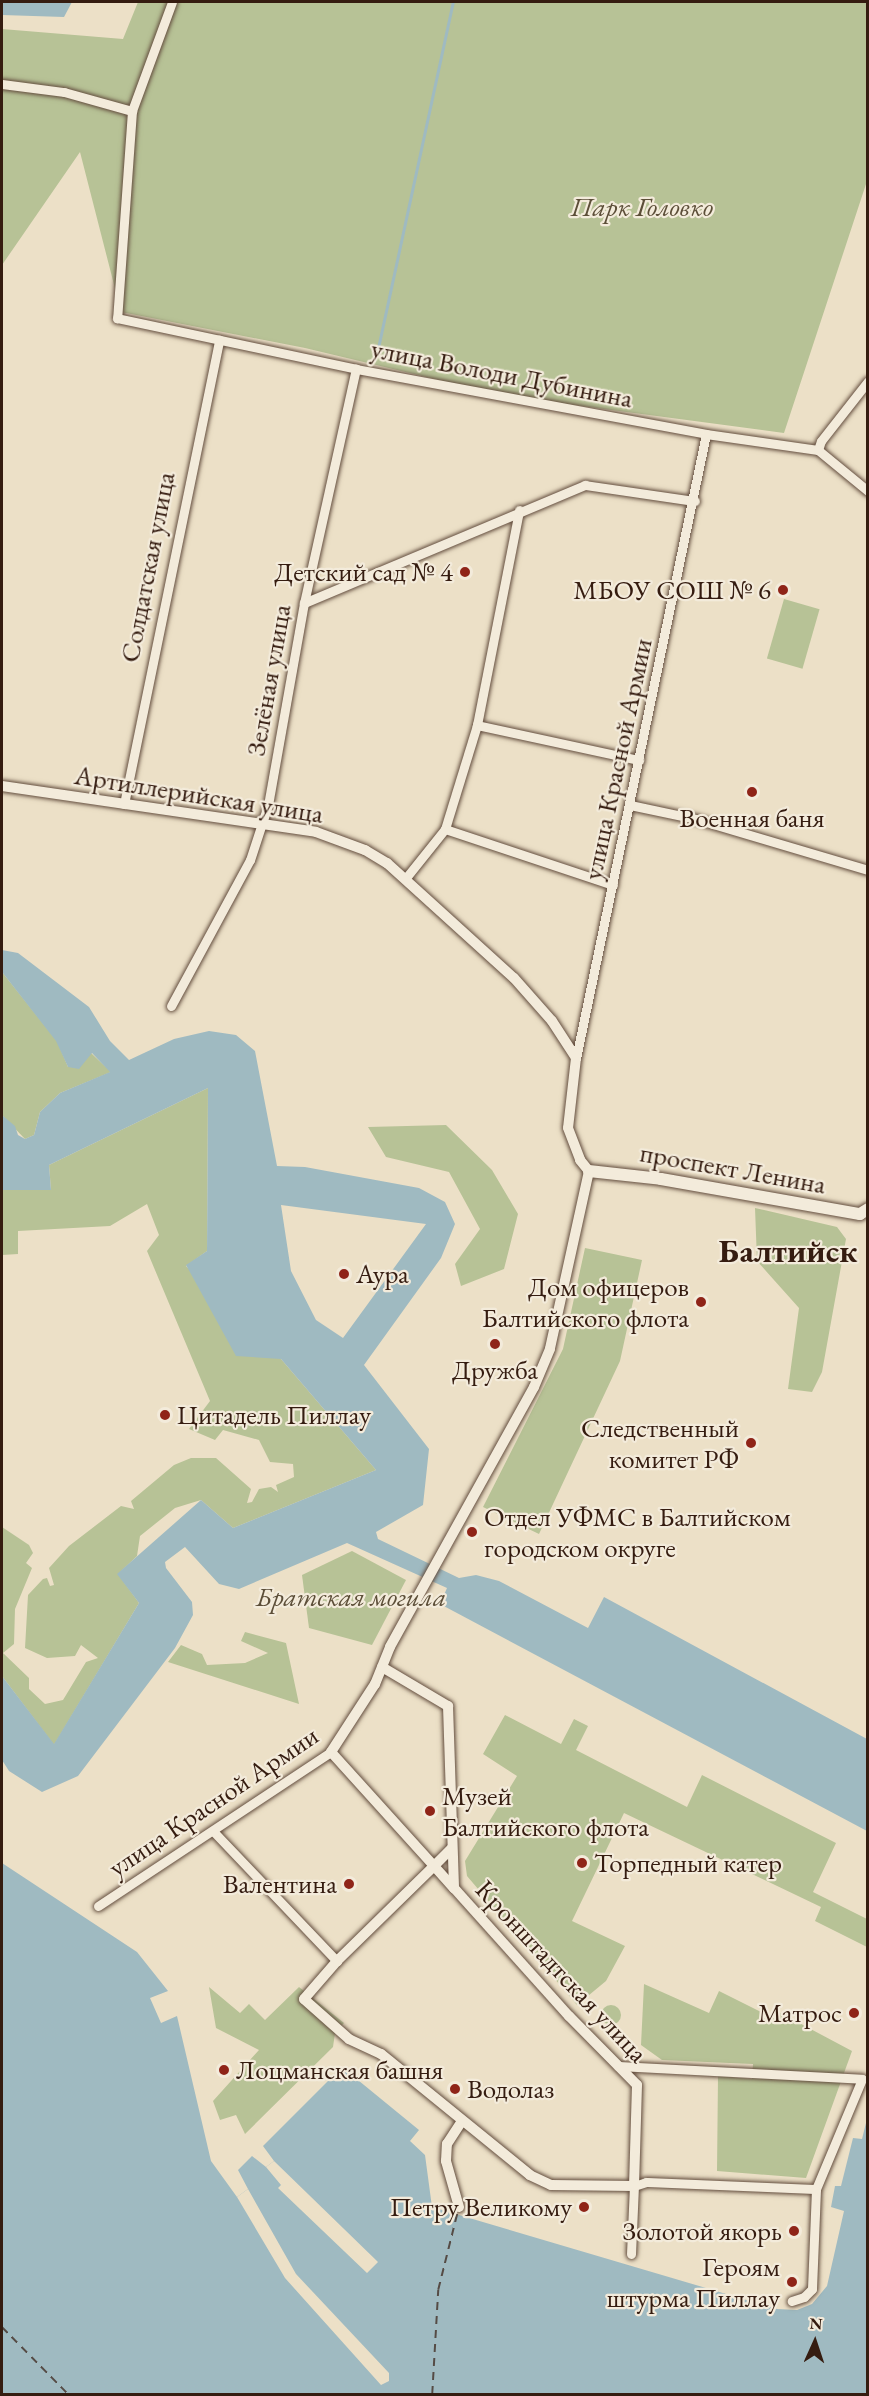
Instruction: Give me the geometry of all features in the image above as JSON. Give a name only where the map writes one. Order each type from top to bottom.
[{"type":"main road","name":"проспект Ленина","points":[[589,1171],[661,1179],[860,1214],[867,1209]]},
{"type":"street","points":[[2,84],[63,92],[132,111],[172,2]]},
{"type":"street","name":"улица Володи Дубинина","points":[[132,111],[117,318],[356,369],[706,434],[818,450]]},
{"type":"street","name":"Солдатская улица","points":[[124,804],[219,340]]},
{"type":"street","name":"Зелёная улица","points":[[171,1006],[250,860],[262,824],[304,603],[356,369]]},
{"type":"street","points":[[867,381],[821,441],[818,450],[867,491]]},
{"type":"street","name":"улица Красной Армии","points":[[576,1058],[695,501],[706,434]]},
{"type":"street","points":[[304,603],[519,510],[585,485],[695,501]]},
{"type":"street","points":[[405,879],[445,829],[477,725],[519,510]]},
{"type":"street","points":[[477,725],[639,760]]},
{"type":"street","name":"Артиллерийская улица","points":[[2,786],[316,832],[365,849],[405,879],[514,978],[552,1021],[576,1058]]},
{"type":"street","points":[[630,805],[696,819],[867,870]]},
{"type":"street","points":[[445,829],[614,885]]},
{"type":"street","points":[[576,1058],[568,1128],[579,1160],[589,1171]]},
{"type":"street","name":"улица Красной Армии","points":[[98,1906],[331,1752],[382,1667],[423,1586],[543,1368],[589,1171]]},
{"type":"street","points":[[382,1667],[448,1706],[454,1888]]},
{"type":"street","name":"Кронштадтская улица","points":[[331,1752],[637,2085],[633,2186]]},
{"type":"street","points":[[213,1831],[337,1961]]},
{"type":"street","points":[[452,1848],[337,1961],[304,1999],[349,2039],[381,2054],[530,2175],[551,2185],[633,2186],[646,2182],[816,2189]]},
{"type":"street","points":[[618,2066],[862,2079],[816,2189],[812,2289],[804,2297],[792,2301]]},
{"type":"street","points":[[459,2207],[446,2161],[447,2144],[462,2121]]},
{"type":"street","points":[[631,2254],[633,2186]]},
{"type":"green space","name":"Парк Головко","points":[[138,2],[867,2],[867,181],[784,433],[506,396],[305,348],[121,312],[80,152],[2,265],[2,29],[123,39]]},
{"type":"green space","points":[[784,599],[820,609],[802,669],[767,659]]},
{"type":"green space","points":[[2,972],[57,1041],[68,1067],[91,1053],[111,1072],[60,1093],[40,1112],[34,1135],[25,1139],[2,1115]]},
{"type":"green space","points":[[208,1088],[207,1251],[186,1266],[281,1359],[376,1470],[233,1528],[201,1500],[175,1508],[140,1536],[137,1556],[118,1574],[139,1603],[54,1745],[2,1676],[2,1527],[29,1545],[33,1553],[26,1563],[32,1568],[15,1609],[14,1644],[3,1653],[29,1678],[29,1689],[45,1704],[63,1700],[86,1662],[98,1658],[81,1645],[75,1656],[47,1658],[25,1648],[28,1595],[43,1579],[47,1578],[50,1586],[54,1585],[49,1568],[69,1546],[121,1506],[134,1509],[131,1501],[174,1465],[191,1458],[216,1458],[251,1489],[247,1503],[252,1502],[259,1489],[271,1487],[278,1492],[276,1485],[294,1477],[293,1464],[270,1462],[259,1440],[223,1430],[215,1440],[189,1429],[210,1401],[147,1251],[159,1235],[147,1204],[110,1226],[18,1231],[18,1254],[2,1255],[2,1190],[51,1190],[49,1165]]},
{"type":"green space","points":[[446,1125],[492,1170],[518,1214],[504,1269],[461,1286],[455,1264],[480,1229],[449,1172],[386,1157],[368,1127]]},
{"type":"green space","points":[[755,1208],[837,1227],[846,1239],[822,1372],[812,1392],[788,1389],[799,1308],[757,1261]]},
{"type":"green space","points":[[585,1248],[642,1260],[620,1361],[539,1534],[483,1507],[563,1349]]},
{"type":"green space","name":"Братская могила","points":[[352,1551],[406,1580],[372,1645],[309,1628],[302,1575]]},
{"type":"green space","points":[[245,1632],[286,1643],[299,1704],[168,1662],[181,1645],[202,1654],[207,1665],[245,1663],[268,1653],[241,1641]]},
{"type":"green space","points":[[505,1715],[561,1744],[574,1719],[588,1726],[576,1750],[687,1807],[702,1775],[836,1843],[813,1892],[867,1919],[867,1947],[815,1921],[821,1907],[624,1813],[572,1921],[625,1946],[606,1981],[577,2005],[467,1876],[465,1861],[517,1776],[483,1754]]},
{"type":"green space","points":[[644,1984],[709,2013],[719,1991],[769,2016],[773,2009],[852,2051],[806,2178],[717,2171],[718,2076],[752,2079],[753,2064],[662,2060],[641,2045]]},
{"type":"green space","points":[[209,1987],[240,2013],[249,2004],[265,2020],[299,1987],[344,2023],[335,2033],[333,2047],[245,2134],[236,2115],[220,2120],[213,2101],[259,2050],[216,2028]]},
{"type":"green space","points":[[611,2005],[618,2008],[621,2015],[618,2022],[611,2025],[604,2022],[601,2015],[604,2008]]},
{"type":"water","points":[[2,2],[72,2],[64,17],[2,15]]},
{"type":"water","points":[[2,950],[18,953],[89,1007],[110,1041],[129,1060],[174,1039],[209,1031],[236,1035],[255,1051],[277,1166],[305,1167],[419,1188],[445,1202],[455,1224],[441,1258],[364,1365],[429,1449],[423,1505],[376,1532],[378,1539],[459,1578],[476,1575],[499,1581],[588,1628],[604,1597],[867,1739],[867,1831],[440,1604],[447,1588],[347,1543],[239,1589],[219,1584],[185,1547],[165,1562],[166,1568],[192,1602],[193,1615],[175,1648],[78,1776],[42,1792],[9,1771],[2,1760],[2,1676],[54,1744],[139,1603],[117,1574],[201,1500],[233,1528],[376,1470],[281,1359],[236,1356],[186,1265],[207,1251],[208,1088],[49,1165],[51,1190],[2,1190],[2,1115],[15,1126],[18,1135],[25,1139],[34,1135],[40,1112],[60,1093],[110,1072],[92,1053],[79,1069],[68,1067],[56,1041],[2,972]],"holes":[[[281,1205],[426,1224],[343,1338],[316,1320],[291,1271]]]},
{"type":"water","points":[[2,1863],[137,1952],[168,1991],[150,1998],[161,2023],[177,2016],[211,2161],[237,2197],[248,2189],[238,2170],[252,2156],[266,2167],[274,2161],[263,2146],[342,2067],[419,2130],[410,2141],[425,2155],[432,2207],[777,2309],[797,2310],[812,2304],[827,2286],[844,2211],[831,2207],[835,2186],[841,2186],[853,2138],[862,2139],[867,2119],[867,2394],[2,2394]]},
{"type":"pier","points":[[274,2161],[378,2262],[367,2273],[278,2188],[281,2185],[266,2167]]},
{"type":"pier","points":[[248,2189],[296,2274],[389,2373],[389,2381],[381,2385],[285,2278],[237,2197]]},
{"type":"waterway","points":[[378,348],[453,2]]},
{"type":"ferry route","points":[[432,2394],[438,2290],[458,2210]]},
{"type":"ferry route","points":[[2,2327],[68,2394]]},
{"type":"place","name":"Детский сад № 4","points":[[465,572]]},
{"type":"place","name":"МБОУ СОШ № 6","points":[[783,590]]},
{"type":"place","name":"Военная баня","points":[[752,792]]},
{"type":"place","name":"Аура","points":[[344,1274]]},
{"type":"place","name":"Дом офицеров Балтийского флота","points":[[701,1302]]},
{"type":"place","name":"Дружба","points":[[495,1344]]},
{"type":"place","name":"Цитадель Пиллау","points":[[165,1415]]},
{"type":"place","name":"Следственный комитет РФ","points":[[751,1443]]},
{"type":"place","name":"Отдел УФМС в Балтийском городском округе","points":[[472,1532]]},
{"type":"place","name":"Музей Балтийского флота","points":[[430,1811]]},
{"type":"place","name":"Торпедный катер","points":[[582,1863]]},
{"type":"place","name":"Валентина","points":[[349,1884]]},
{"type":"place","name":"Матрос","points":[[854,2013]]},
{"type":"place","name":"Лоцманская башня","points":[[224,2070]]},
{"type":"place","name":"Водолаз","points":[[455,2089]]},
{"type":"place","name":"Петру Великому","points":[[584,2207]]},
{"type":"place","name":"Золотой якорь","points":[[794,2231]]},
{"type":"place","name":"Героям штурма Пиллау","points":[[792,2282]]},
{"type":"district","name":"Балтийск","points":[[788,1251]]}]
